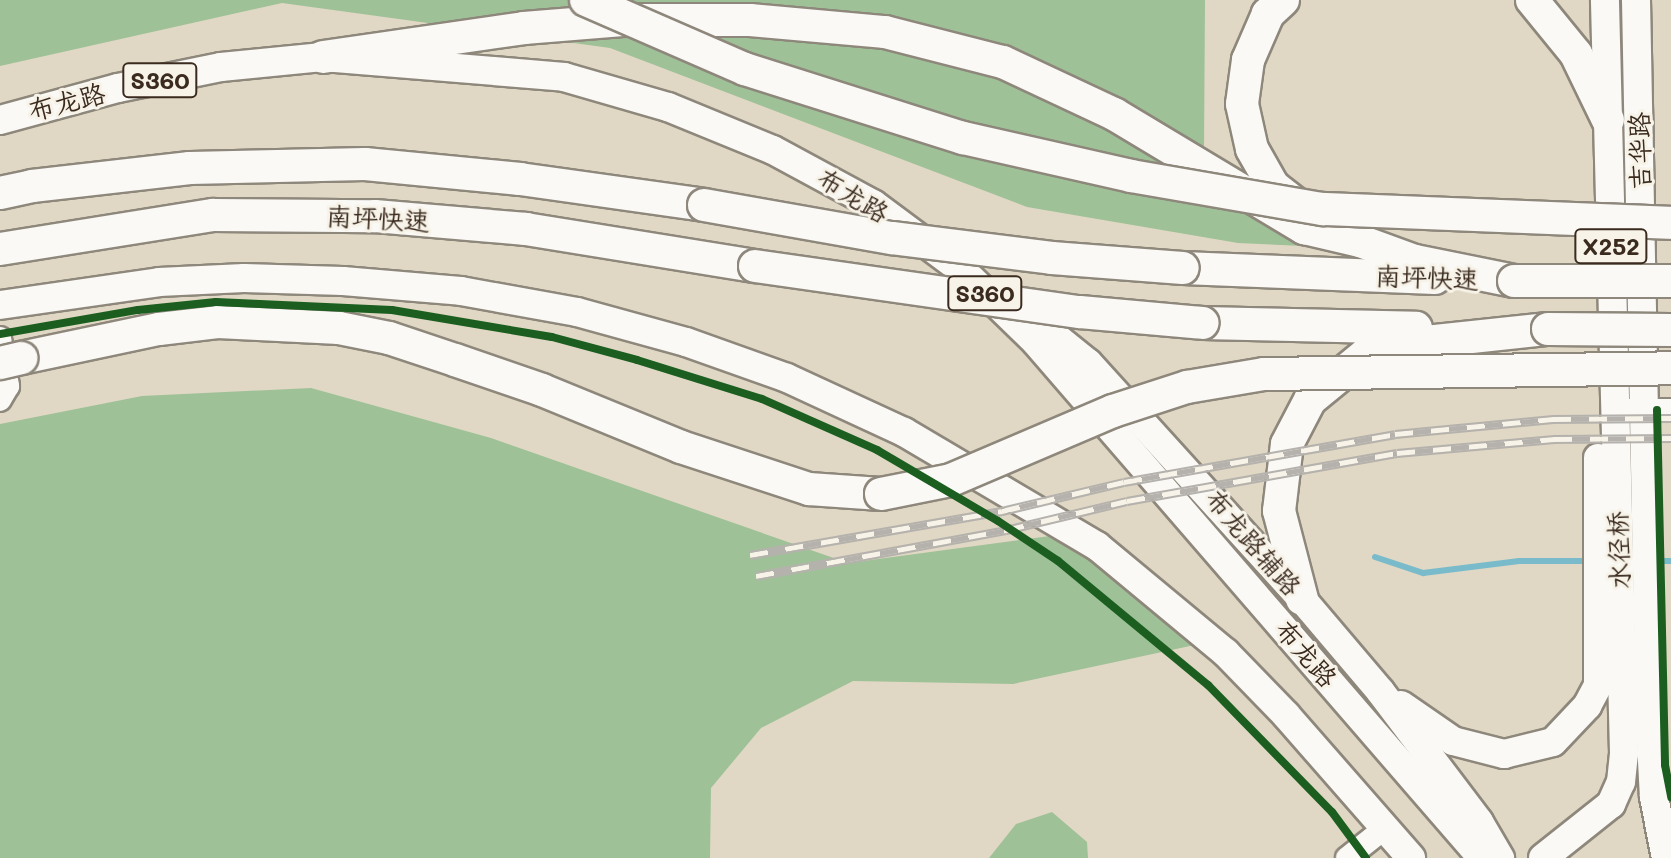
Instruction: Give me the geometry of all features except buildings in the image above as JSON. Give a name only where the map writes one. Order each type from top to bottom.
[{"type":"highway","points":[[586,0],[745,69],[963,138],[1131,176],[1323,209],[1671,223]]},
{"type":"highway","points":[[1283,0],[1268,14],[1248,60],[1242,104],[1252,149],[1273,186],[1308,214],[1360,241]]},
{"type":"highway","points":[[1532,0],[1576,54],[1608,120]]},
{"type":"highway","points":[[323,57],[524,28],[623,20],[750,20],[885,32],[1003,62],[1114,114],[1304,228],[1360,241],[1415,261],[1514,281]]},
{"type":"highway","name":"南坪快速","points":[[0,193],[32,186],[190,168],[365,164],[520,179],[704,205],[892,238],[1052,258],[1183,268],[1514,281],[1671,281]]},
{"type":"highway","name":"南坪快速","points":[[0,249],[213,215],[375,216],[526,229],[755,266],[1080,312],[1203,323],[1671,330]]},
{"type":"highway","points":[[7,353],[218,322],[339,328],[389,338],[455,360],[681,447],[809,489],[881,494],[951,480],[1113,411],[1172,392],[1264,374],[1671,368]]},
{"type":"highway","points":[[1302,599],[1279,511],[1287,444],[1310,400],[1366,354],[1388,346],[1548,329]]},
{"type":"main road","name":"吉华路","points":[[1605,0],[1615,411],[1607,494],[1622,607]]},
{"type":"main road","name":"吉华路","points":[[1636,0],[1658,410],[1646,494]]},
{"type":"main road","name":"布龙路","points":[[0,120],[118,88],[221,67],[323,57],[564,77],[668,107],[773,150],[873,204],[962,270],[1036,342],[1470,828]]},
{"type":"main road","name":"布龙路辅路","points":[[962,270],[1088,363],[1302,599],[1380,691],[1470,828],[1500,858]]},
{"type":"main road","points":[[0,305],[159,282],[244,278],[343,281],[461,291],[591,316],[686,342],[787,378],[904,432],[1097,546],[1226,653],[1411,858]]},
{"type":"main road","name":"水径桥","points":[[1622,607],[1646,494]]},
{"type":"main road","points":[[1380,691],[1453,741],[1504,754],[1553,742],[1587,706],[1598,685],[1622,607]]},
{"type":"main road","name":"X252","points":[[1622,607],[1663,796],[1666,858]]},
{"type":"main road","name":"X252","points":[[1543,858],[1611,804],[1621,782],[1624,746],[1622,607]]},
{"type":"main road","points":[[1580,831],[1614,821],[1663,796]]},
{"type":"main road","name":"S360","points":[[1470,828],[1482,858]]},
{"type":"street","points":[[0,400],[8,386],[7,353]]},
{"type":"street","points":[[1615,411],[1658,410]]},
{"type":"street","points":[[1347,858],[1385,828]]},
{"type":"green space","points":[[0,0],[1205,0],[1204,148],[1326,247],[1238,243],[1027,207],[610,48],[282,3],[0,66]]},
{"type":"green space","points":[[311,388],[491,438],[848,563],[1073,533],[1204,643],[1013,684],[853,681],[761,728],[711,788],[710,858],[0,858],[0,424],[142,396]]},
{"type":"green space","points":[[1052,812],[1087,842],[1088,858],[989,858],[1016,824]]},
{"type":"waterway","points":[[1375,557],[1423,573],[1519,561],[1592,561]]},
{"type":"waterway","points":[[1655,561],[1671,561]]},
{"type":"railway","points":[[750,555],[1002,511],[1124,482],[1395,434],[1553,419],[1671,418]]},
{"type":"railway","points":[[756,576],[1006,530],[1127,501],[1397,453],[1554,439],[1671,438]]},
{"type":"cycle path","points":[[0,334],[138,310],[216,302],[392,310],[552,337],[762,399],[877,450],[998,521],[1058,561],[1208,685],[1332,812],[1366,858]]},
{"type":"cycle path","points":[[1657,410],[1665,765],[1671,797]]}]
